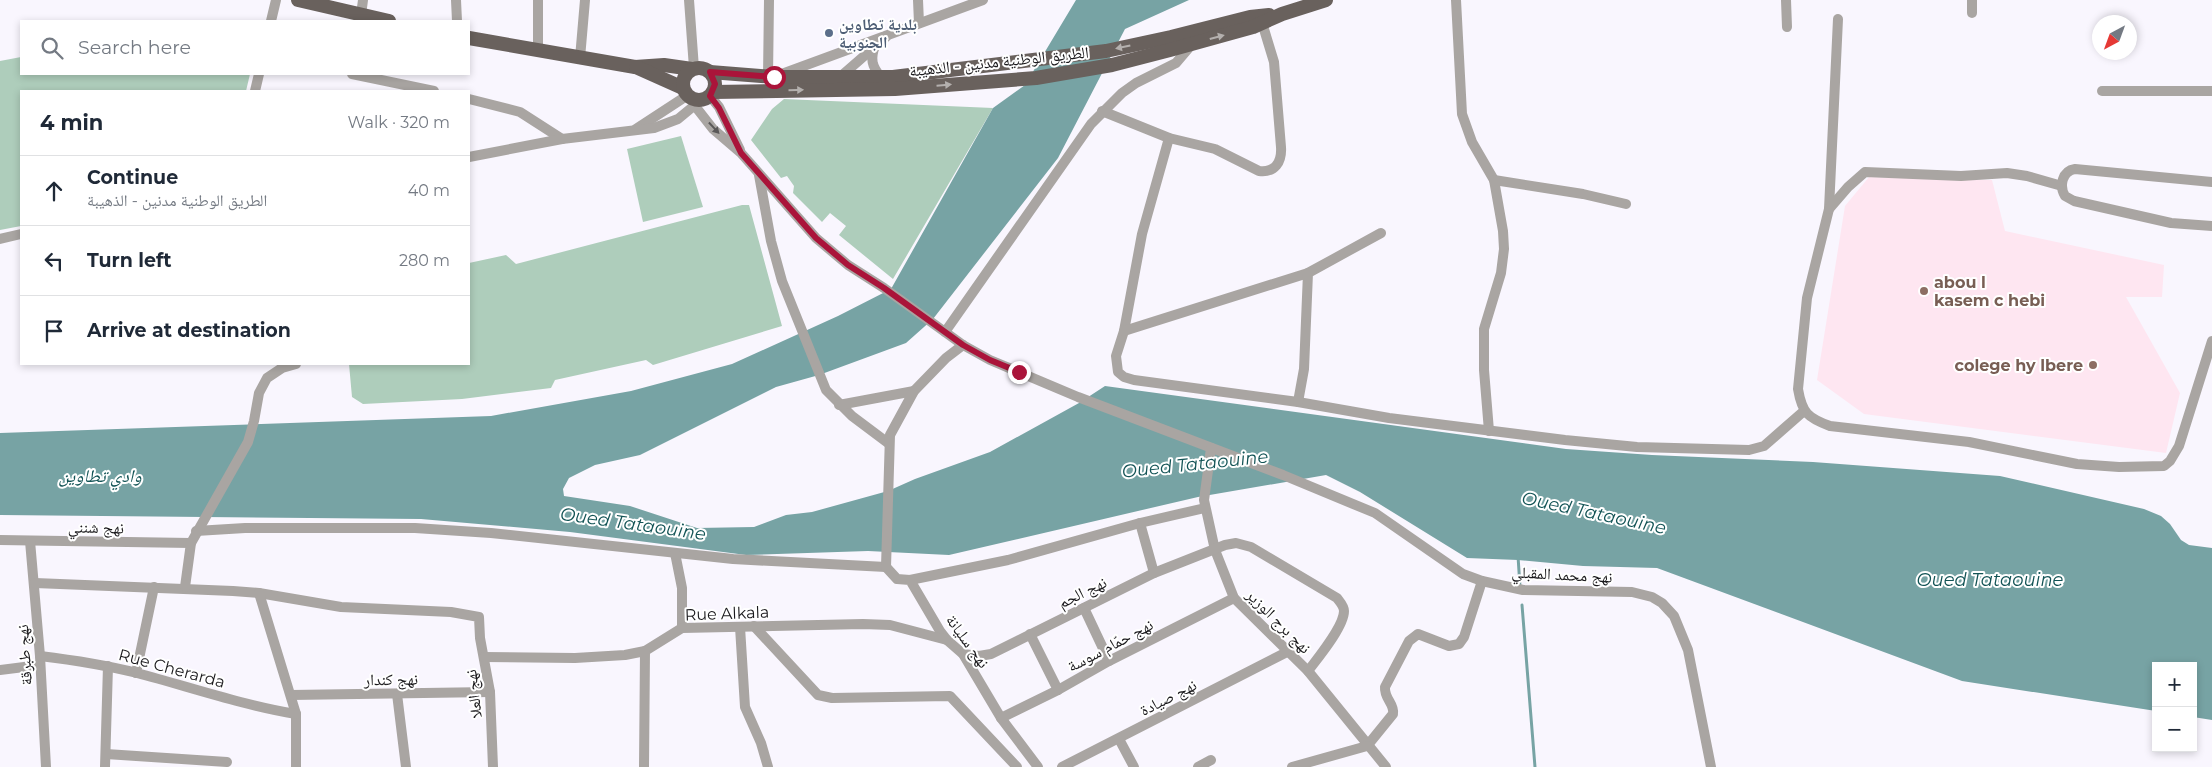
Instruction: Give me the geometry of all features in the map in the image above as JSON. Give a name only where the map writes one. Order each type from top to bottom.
[{"type":"main road","points":[[298,0],[384,20]]},
{"type":"main road","name":"الطريق الوطنية مدنين - الذهيبة","points":[[635,67],[697,96],[839,83],[1036,78],[1112,65],[1170,44],[1282,14],[1326,0]]},
{"type":"main road","name":"الطريق الوطنية مدنين - الذهيبة","points":[[1170,44],[1193,43],[1262,19]]},
{"type":"main road","name":"الطريق الوطنية مدنين - الذهيبة","points":[[470,38],[635,67],[664,65],[706,69],[710,72],[839,83],[890,81]]},
{"type":"main road","points":[[693,68],[683,79],[697,96],[715,84],[710,72]]},
{"type":"street","points":[[271,20],[276,0]]},
{"type":"street","points":[[362,15],[363,0]]},
{"type":"street","points":[[456,0],[457,20]]},
{"type":"street","points":[[538,0],[538,50]]},
{"type":"street","points":[[580,58],[585,0]]},
{"type":"street","points":[[689,0],[693,68]]},
{"type":"street","points":[[769,0],[771,77],[983,0]]},
{"type":"street","points":[[918,0],[919,23]]},
{"type":"street","points":[[1456,0],[1462,114],[1472,142],[1494,180],[1504,231],[1504,249],[1496,291],[1484,329],[1483,356],[1489,431]]},
{"type":"street","points":[[1786,0],[1787,27]]},
{"type":"street","points":[[1972,0],[1972,12]]},
{"type":"street","points":[[1838,18],[1830,209],[1806,298],[1798,389],[1800,404],[1804,411],[1814,420],[1830,426],[1969,442],[2077,464],[2164,466],[2170,461],[2179,446],[2212,340]]},
{"type":"street","points":[[1102,112],[1169,138],[1215,149],[1259,171],[1266,172],[1278,164],[1281,155],[1274,62],[1262,19]]},
{"type":"street","points":[[839,83],[875,46],[892,32]]},
{"type":"street","points":[[944,332],[1075,145],[1102,112],[1136,83],[1176,63],[1193,43]]},
{"type":"street","points":[[875,46],[871,57],[875,70],[890,81]]},
{"type":"street","points":[[255,90],[259,75]]},
{"type":"street","points":[[364,75],[399,78],[431,90]]},
{"type":"street","points":[[2102,91],[2212,91]]},
{"type":"street","points":[[470,157],[562,139],[635,130],[697,96]]},
{"type":"street","points":[[697,96],[719,108],[741,153]]},
{"type":"street","points":[[697,96],[714,129],[741,153]]},
{"type":"street","points":[[470,99],[520,112],[562,139]]},
{"type":"street","points":[[1169,138],[1142,234],[1124,331],[1116,356],[1118,372],[1124,377],[1134,380],[1298,402],[1388,418],[1637,447],[1749,450],[1764,446],[1804,411]]},
{"type":"street","name":"نهج محمد المقبلي","points":[[741,153],[816,238],[848,265],[933,322],[963,345],[990,360],[1078,397],[1375,512],[1463,574],[1482,581],[1523,590],[1632,592],[1652,597],[1662,603],[1674,616],[1688,650],[1711,767]]},
{"type":"street","points":[[2212,182],[2075,169],[2068,170],[2064,174],[2062,186],[2065,196],[2074,201],[2171,223],[2212,226]]},
{"type":"street","points":[[1830,209],[1848,187],[1865,172],[1961,176],[2007,173],[2027,176],[2062,186]]},
{"type":"street","points":[[759,174],[782,281],[820,378],[826,390],[839,405],[888,443]]},
{"type":"street","points":[[1494,180],[1575,193],[1626,204]]},
{"type":"street","points":[[1124,331],[1308,273],[1381,233]]},
{"type":"street","points":[[0,239],[20,234]]},
{"type":"street","points":[[1298,402],[1304,369],[1308,273]]},
{"type":"street","points":[[963,345],[946,358],[914,391],[893,427],[888,443],[889,483],[885,564],[897,578],[910,580],[1008,560],[1205,504],[1211,448]]},
{"type":"street","points":[[185,588],[191,543],[196,531],[248,442],[259,393],[267,378],[282,368],[292,365]]},
{"type":"street","points":[[839,405],[914,391]]},
{"type":"street","name":"نهج برج الوزير","points":[[1205,504],[1215,550],[1234,598],[1308,671],[1367,746],[1386,767]]},
{"type":"street","points":[[1140,523],[1154,573]]},
{"type":"street","points":[[196,531],[244,528],[415,528],[491,533],[675,553],[814,564],[885,564]]},
{"type":"street","name":"نهج شنني","points":[[0,540],[191,543]]},
{"type":"street","name":"نهج طبرقة","points":[[30,541],[35,583],[46,767]]},
{"type":"street","name":"نهج الجم","points":[[963,654],[979,656],[991,654],[1154,573],[1236,544],[1251,546],[1337,598],[1342,605],[1344,612],[1338,628],[1329,645],[1308,671]]},
{"type":"street","points":[[675,553],[682,588],[682,628]]},
{"type":"street","name":"نهج سليانة","points":[[910,580],[947,640],[963,654],[1000,718],[1038,767]]},
{"type":"street","points":[[1292,767],[1367,746],[1393,714],[1392,705],[1385,695],[1385,687],[1409,641],[1418,634],[1449,646],[1459,644],[1464,637],[1482,581]]},
{"type":"street","points":[[35,583],[185,588],[259,593],[296,714],[296,767]]},
{"type":"street","points":[[136,672],[154,588]]},
{"type":"street","name":"نهج العلا","points":[[259,593],[341,607],[451,612],[479,617],[490,692],[493,767]]},
{"type":"street","name":"نهج حمّام سوسة","points":[[1000,718],[1058,690],[1108,660],[1234,598]]},
{"type":"street","points":[[1084,608],[1108,660]]},
{"type":"street","name":"Rue Alkala","points":[[484,656],[575,658],[625,654],[645,650],[682,628],[890,625],[947,640]]},
{"type":"street","points":[[754,626],[818,695],[832,698],[950,696],[1017,767]]},
{"type":"street","points":[[740,627],[745,707],[761,743],[768,767]]},
{"type":"street","points":[[1030,634],[1058,690]]},
{"type":"street","points":[[644,767],[645,650]]},
{"type":"street","name":"نهج صيادة","points":[[1062,767],[1287,652]]},
{"type":"street","name":"Rue Cherarda","points":[[0,670],[40,660],[108,666],[136,672],[262,708],[296,714]]},
{"type":"street","points":[[105,767],[108,666]]},
{"type":"street","name":"نهج كندار","points":[[291,695],[490,692]]},
{"type":"street","points":[[397,694],[406,767]]},
{"type":"street","points":[[1119,739],[1134,767]]},
{"type":"street","points":[[106,754],[227,762]]},
{"type":"street","points":[[1198,767],[1211,760]]},
{"type":"shaded area","name":"abou l kasem c hebi","points":[[1869,177],[1992,180],[2005,231],[2164,265],[2162,297],[2126,297],[2180,393],[2166,453],[1864,414],[1817,380],[1845,206]]},
{"type":"green space","points":[[20,57],[20,75],[250,75],[246,90],[20,90],[20,226],[0,230],[0,61]]},
{"type":"green space","points":[[784,99],[993,108],[893,279],[839,235],[846,226],[830,213],[822,222],[793,193],[794,186],[787,176],[781,178],[751,140],[772,109]]},
{"type":"green space","points":[[681,136],[703,207],[643,222],[627,149]]},
{"type":"green space","points":[[742,205],[749,205],[782,326],[653,365],[646,360],[555,380],[551,388],[462,399],[363,404],[352,397],[349,365],[470,365],[470,263],[506,255],[516,264]]},
{"type":"water","name":"Oued Tataouine","points":[[1076,0],[1189,0],[1125,29],[1058,158],[933,319],[906,343],[819,375],[776,387],[640,455],[595,465],[569,478],[563,489],[564,496],[630,506],[697,528],[754,527],[786,515],[812,512],[888,491],[915,479],[990,452],[1079,403],[1105,386],[1566,449],[1813,462],[2000,476],[2144,509],[2161,516],[2170,524],[2181,540],[2189,545],[2212,548],[2212,720],[2197,718],[2197,662],[2152,662],[2152,710],[1962,681],[1657,568],[1583,566],[1518,560],[1467,558],[1360,492],[1326,475],[1198,497],[949,555],[868,551],[746,555],[570,532],[421,519],[0,515],[0,433],[491,416],[631,391],[732,364],[838,316],[891,289],[993,108],[1025,85]]},
{"type":"waterway","points":[[1518,556],[1520,587]]},
{"type":"waterway","points":[[1522,605],[1535,767]]},
{"type":"place","name":"بلدية تطاوين الجنوبية","points":[[829,33]]},
{"type":"place","name":"abou l kasem c hebi","points":[[1924,291]]},
{"type":"place","name":"colege hy lbere","points":[[2093,365]]},
{"type":"route","points":[[774,77],[710,72],[715,84],[710,96],[719,108],[741,153],[816,238],[848,265],[933,322],[963,345],[990,360],[1019,372]]},
{"type":"water label","name":"وادي تطاوين","points":[[100,476]]}]
